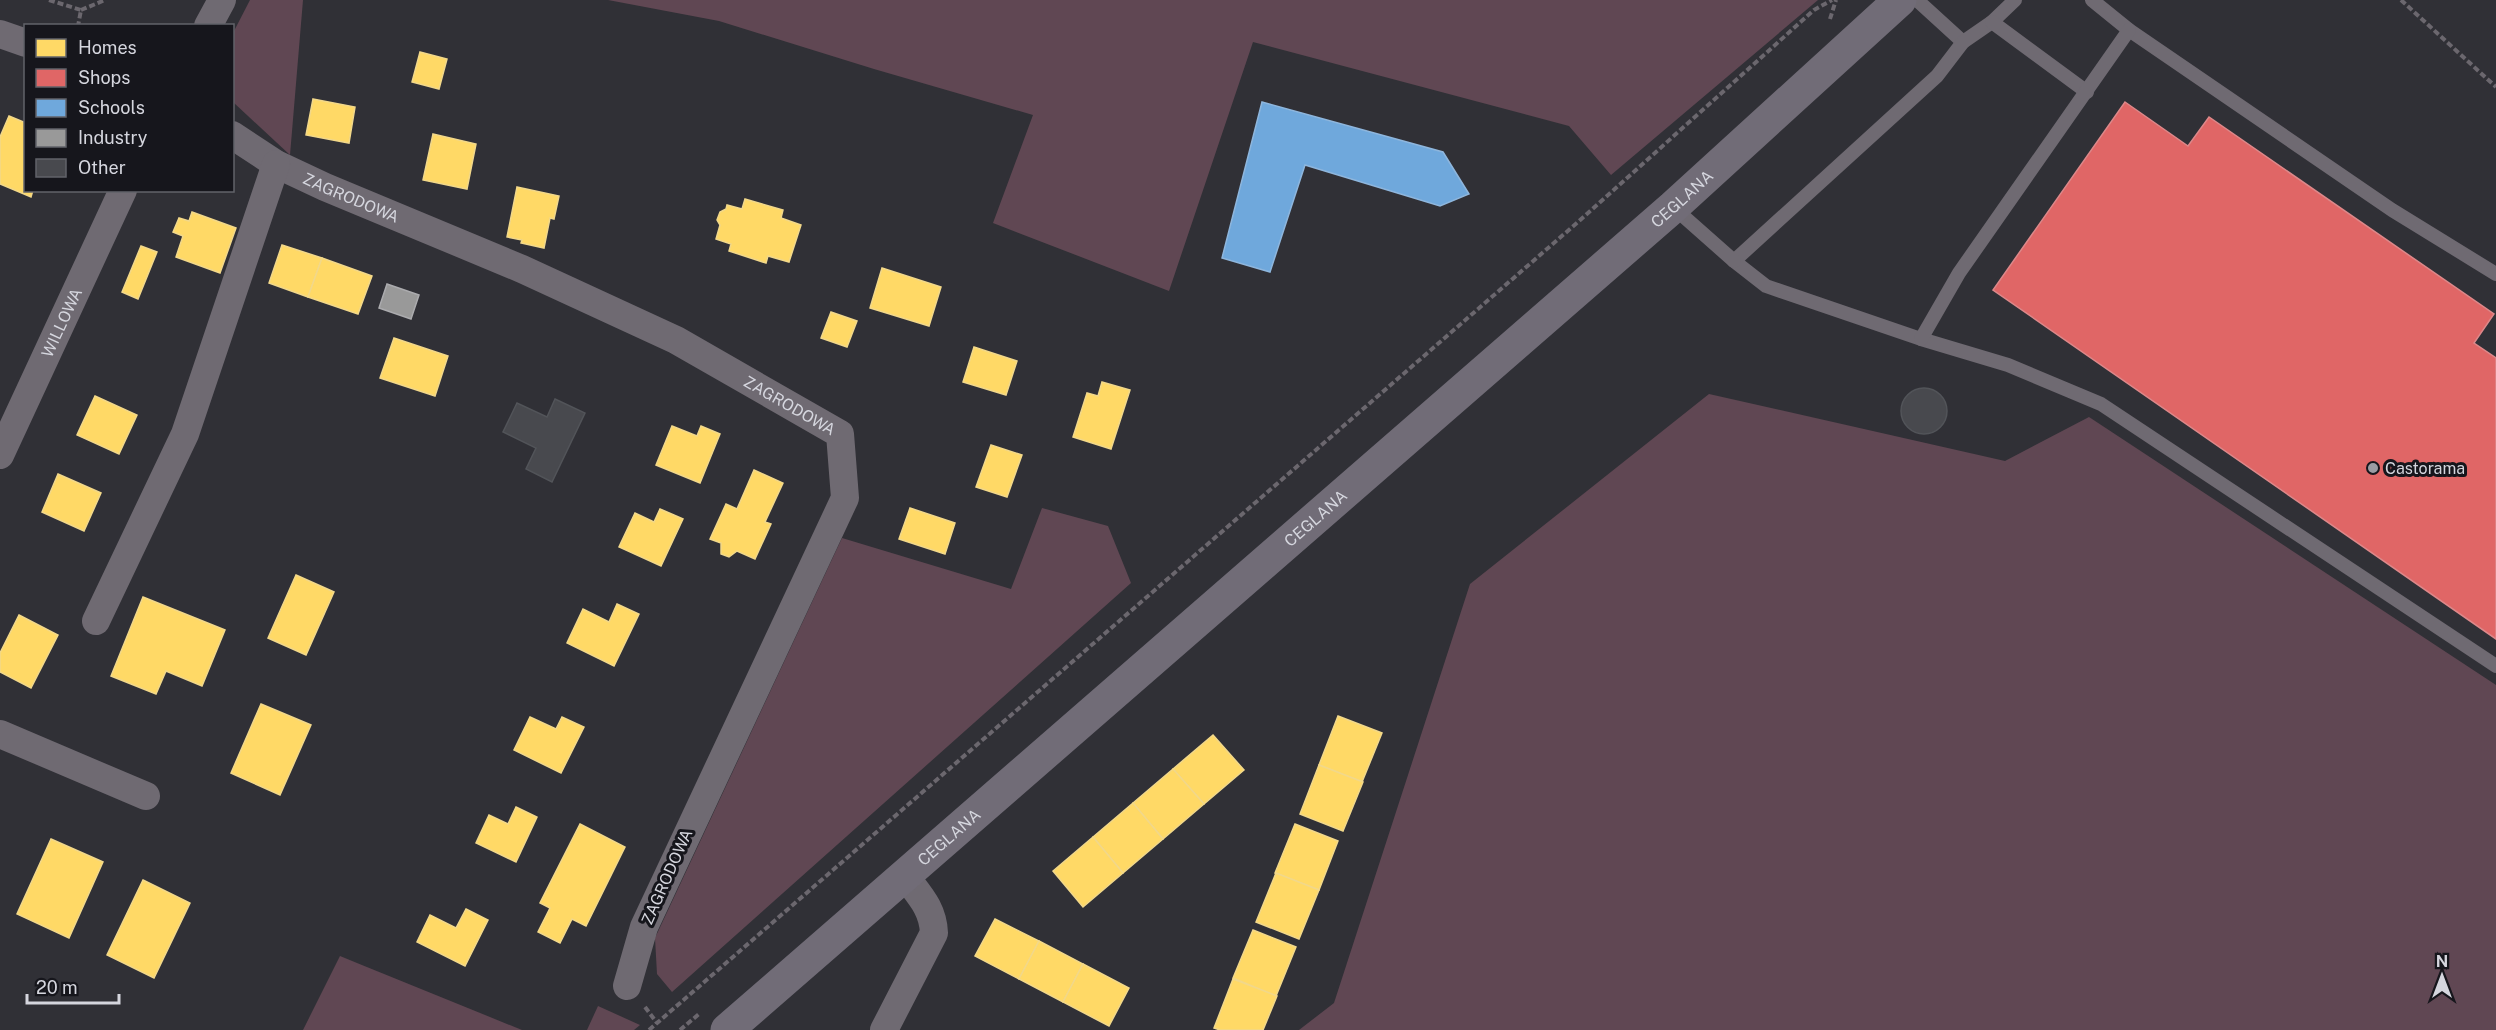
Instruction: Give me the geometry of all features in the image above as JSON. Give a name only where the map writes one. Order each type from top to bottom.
[{"type":"street","points":[[209,24],[222,0]]},
{"type":"street","name":"CEGLANA","points":[[727,1030],[1673,207],[1900,0]]},
{"type":"street","points":[[0,34],[24,42]]},
{"type":"street","name":"ZAGRODOWA","points":[[234,136],[276,165],[325,188],[522,269],[676,340],[840,434],[845,498],[649,916],[627,986]]},
{"type":"street","points":[[96,621],[185,434],[276,165]]},
{"type":"street","name":"WILLOWA","points":[[0,455],[122,192]]},
{"type":"street","points":[[0,734],[146,796]]},
{"type":"street","points":[[884,1030],[934,933],[934,918],[905,876]]},
{"type":"lane","points":[[1917,0],[1963,42]]},
{"type":"lane","points":[[1734,261],[1937,76],[1963,42],[1992,22],[2015,0]]},
{"type":"lane","points":[[2092,0],[2129,30],[2392,210],[2496,274]]},
{"type":"lane","points":[[1992,22],[2087,92]]},
{"type":"lane","points":[[1921,339],[1959,273],[2129,30]]},
{"type":"lane","points":[[1673,207],[1766,286],[1921,339],[2008,365],[2101,404],[2496,666]]},
{"type":"path","points":[[49,0],[81,10],[105,0]]},
{"type":"path","points":[[649,1030],[1578,222],[1814,10],[1832,0]]},
{"type":"path","points":[[2401,0],[2496,87]]},
{"type":"path","points":[[78,24],[81,10]]},
{"type":"shaded area","points":[[250,0],[303,0],[290,155],[234,103],[234,31]]},
{"type":"shaded area","points":[[608,0],[1818,0],[1611,175],[1569,126],[1253,42],[1169,291],[993,223],[1033,115],[719,21]]},
{"type":"shaded area","points":[[1709,394],[2005,461],[2089,417],[2496,685],[2496,1030],[1299,1030],[1334,1003],[1470,584]]},
{"type":"shaded area","points":[[1042,508],[1108,526],[1131,583],[672,992],[657,974],[655,938],[842,538],[1011,589]]},
{"type":"shaded area","points":[[340,956],[357,963],[522,1030],[303,1030]]},
{"type":"shaded area","points":[[598,1006],[640,1025],[634,1030],[587,1030]]},
{"type":"building: Homes","points":[[420,52],[447,59],[439,89],[412,82]]},
{"type":"building: Homes","points":[[313,99],[355,107],[349,143],[306,135]]},
{"type":"building: Homes","points":[[9,116],[24,122],[24,192],[32,192],[31,197],[0,184],[0,137]]},
{"type":"building: Homes","points":[[433,134],[476,144],[467,189],[423,180]]},
{"type":"building: Homes","points":[[517,187],[559,196],[554,219],[550,218],[544,248],[507,237]]},
{"type":"building: Homes","points":[[745,199],[783,210],[781,218],[801,225],[789,262],[768,256],[766,263],[729,251],[731,244],[716,239],[720,225],[717,220],[720,212],[726,209],[727,205],[742,209]]},
{"type":"building: Homes","points":[[192,212],[236,228],[220,273],[176,257],[183,236],[173,232],[179,218],[189,221]]},
{"type":"building: Homes","points":[[282,245],[322,258],[308,297],[269,283]]},
{"type":"building: Homes","points":[[141,246],[157,252],[138,299],[122,292]]},
{"type":"building: Homes","points":[[322,258],[372,276],[358,314],[308,297]]},
{"type":"building: Homes","points":[[882,268],[941,287],[929,326],[870,308]]},
{"type":"building: Homes","points":[[831,312],[857,321],[847,347],[821,338]]},
{"type":"building: Homes","points":[[394,338],[448,356],[435,396],[380,378]]},
{"type":"building: Homes","points":[[974,347],[1017,361],[1006,395],[963,382]]},
{"type":"building: Homes","points":[[1102,382],[1130,390],[1111,449],[1073,437],[1087,393],[1098,396]]},
{"type":"building: Homes","points":[[95,396],[137,415],[119,454],[77,435]]},
{"type":"building: Homes","points":[[672,426],[697,436],[701,426],[720,434],[700,483],[656,465]]},
{"type":"building: Homes","points":[[991,445],[1022,455],[1007,497],[976,487]]},
{"type":"building: Homes","points":[[754,470],[783,483],[765,522],[771,524],[755,559],[737,551],[729,557],[721,554],[721,543],[710,539],[726,504],[737,509]]},
{"type":"building: Homes","points":[[58,474],[101,493],[84,531],[42,512]]},
{"type":"building: Homes","points":[[910,508],[955,523],[945,554],[899,539]]},
{"type":"building: Homes","points":[[660,509],[683,519],[661,566],[619,547],[635,513],[654,522]]},
{"type":"building: Homes","points":[[296,575],[334,592],[306,655],[268,638]]},
{"type":"building: Homes","points":[[143,597],[225,630],[202,686],[166,671],[156,694],[111,676]]},
{"type":"building: Homes","points":[[617,604],[639,614],[614,666],[567,643],[583,609],[609,622]]},
{"type":"building: Homes","points":[[19,615],[58,635],[31,688],[0,672],[0,653]]},
{"type":"building: Homes","points":[[261,704],[311,725],[280,795],[231,773]]},
{"type":"building: Homes","points":[[1338,716],[1382,733],[1362,782],[1319,765]]},
{"type":"building: Homes","points":[[530,717],[556,729],[562,717],[584,727],[561,773],[514,750]]},
{"type":"building: Homes","points":[[1213,735],[1244,770],[1204,804],[1173,769]]},
{"type":"building: Homes","points":[[1319,765],[1363,782],[1343,831],[1300,814]]},
{"type":"building: Homes","points":[[1173,769],[1204,804],[1163,839],[1133,803]]},
{"type":"building: Homes","points":[[1133,803],[1163,839],[1123,873],[1093,837]]},
{"type":"building: Homes","points":[[516,807],[537,817],[516,862],[476,843],[489,815],[508,824]]},
{"type":"building: Homes","points":[[580,824],[625,847],[586,926],[572,919],[560,943],[538,932],[550,908],[540,903]]},
{"type":"building: Homes","points":[[1295,824],[1338,841],[1319,890],[1275,873]]},
{"type":"building: Homes","points":[[1093,837],[1123,873],[1083,907],[1053,871]]},
{"type":"building: Homes","points":[[51,839],[103,862],[69,938],[17,914]]},
{"type":"building: Homes","points":[[1276,873],[1319,890],[1299,939],[1256,922]]},
{"type":"building: Homes","points":[[143,880],[190,903],[154,978],[107,955]]},
{"type":"building: Homes","points":[[466,909],[488,920],[465,966],[417,942],[430,915],[456,928]]},
{"type":"building: Homes","points":[[995,919],[1039,941],[1019,979],[975,956]]},
{"type":"building: Homes","points":[[1253,930],[1296,947],[1276,996],[1233,978]]},
{"type":"building: Homes","points":[[1039,941],[1083,964],[1063,1002],[1019,979]]},
{"type":"building: Homes","points":[[1083,964],[1129,988],[1109,1026],[1063,1002]]},
{"type":"building: Homes","points":[[1233,979],[1277,996],[1263,1030],[1214,1028]]},
{"type":"building: Shops","name":"Castorama","points":[[2125,102],[2188,146],[2209,117],[2494,314],[2474,343],[2496,358],[2496,639],[1993,290]]},
{"type":"building: Schools","points":[[1262,102],[1443,152],[1469,194],[1440,206],[1305,165],[1270,272],[1222,258]]},
{"type":"building: Industry","points":[[387,284],[419,295],[411,319],[379,308]]},
{"type":"building: Other","points":[[1924,388],[1933,389],[1941,394],[1946,402],[1946,420],[1941,428],[1933,433],[1924,434],[1915,433],[1907,428],[1902,420],[1901,411],[1902,402],[1907,394],[1915,389]]},
{"type":"building: Other","points":[[555,399],[585,413],[552,482],[526,469],[536,448],[503,432],[517,403],[547,417]]},
{"type":"place","name":"Castorama","points":[[2373,468]]}]
